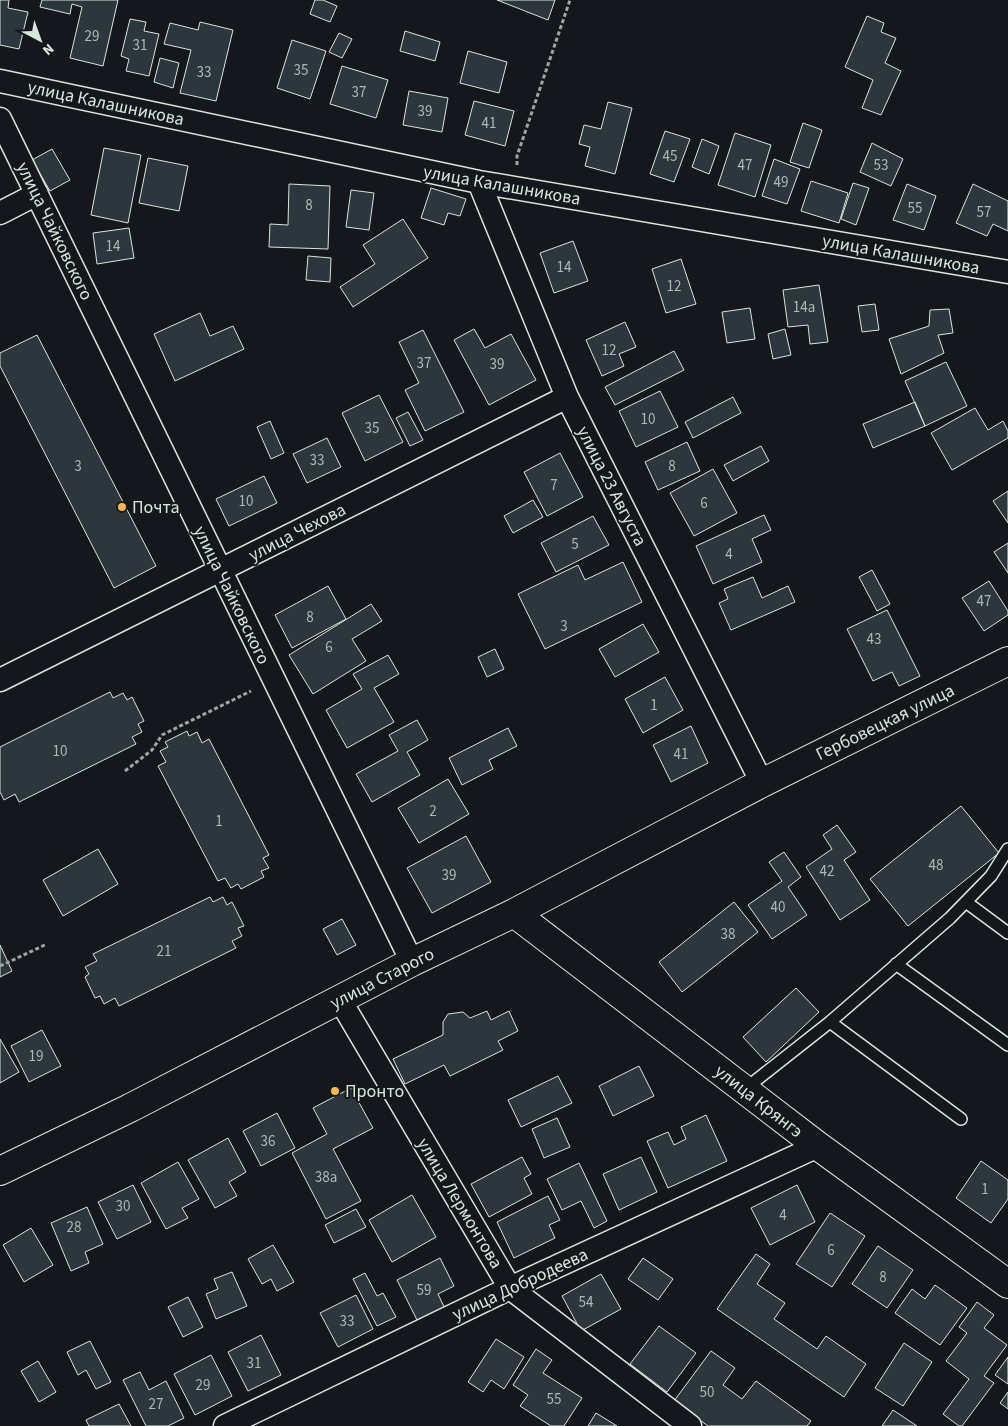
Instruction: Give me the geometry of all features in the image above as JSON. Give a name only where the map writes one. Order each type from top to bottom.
[{"type":"street","name":"улица Калашникова","points":[[0,81],[479,182],[1008,272]]},
{"type":"street","name":"улица Чайковского","points":[[0,119],[412,962]]},
{"type":"street","name":"улица 23 Августа","points":[[479,182],[567,397],[762,783]]},
{"type":"street","points":[[0,213],[37,194]]},
{"type":"street","name":"улица Чехова","points":[[0,680],[567,397]]},
{"type":"street","name":"Гербовецкая улица","points":[[762,783],[1008,661]]},
{"type":"street","name":"улица Старого","points":[[0,1172],[130,1108],[412,962],[514,913],[762,783]]},
{"type":"street","name":"улица Крянгэ","points":[[514,913],[818,1146],[1008,1284]]},
{"type":"street","name":"улица Лермонтова","points":[[340,1000],[510,1288],[690,1426]]},
{"type":"street","name":"улица Добродеева","points":[[225,1426],[510,1288],[818,1146]]},
{"type":"lane","points":[[745,1089],[830,1022],[950,918],[991,876],[1008,849]]},
{"type":"lane","points":[[966,902],[1008,933]]},
{"type":"lane","points":[[896,964],[1008,1045]]},
{"type":"lane","points":[[830,1022],[961,1119]]},
{"type":"path","points":[[518,188],[517,156],[570,0]]},
{"type":"path","points":[[125,771],[152,750],[162,735],[251,691]]},
{"type":"path","points":[[0,966],[47,944]]},
{"type":"building","points":[[0,0],[9,0],[8,8],[28,12],[19,49],[0,45]]},
{"type":"building","points":[[42,0],[118,0],[103,66],[70,58],[82,7],[72,4],[70,14],[40,7]]},
{"type":"building","points":[[315,0],[323,0],[337,6],[330,22],[310,14]]},
{"type":"building","points":[[497,0],[555,0],[548,20]]},
{"type":"building","points":[[867,16],[884,23],[881,32],[896,38],[885,63],[901,71],[881,115],[862,108],[873,80],[845,67]]},
{"type":"building","points":[[130,19],[146,22],[144,31],[159,34],[149,76],[126,71],[129,59],[121,56]]},
{"type":"building","points":[[200,22],[233,30],[216,101],[180,93],[191,50],[164,44],[170,23],[198,30]]},
{"type":"building","points":[[405,31],[440,42],[435,61],[400,51]]},
{"type":"building","points":[[339,33],[352,39],[342,58],[329,52]]},
{"type":"building","points":[[292,40],[326,51],[310,99],[277,88]]},
{"type":"building","points":[[468,51],[507,62],[499,93],[460,83]]},
{"type":"building","points":[[160,58],[179,63],[173,88],[154,82]]},
{"type":"building","points":[[342,66],[388,80],[376,118],[330,104]]},
{"type":"building","points":[[409,91],[448,98],[442,132],[403,125]]},
{"type":"building","points":[[474,101],[514,111],[505,146],[465,135]]},
{"type":"building","points":[[608,102],[632,108],[615,174],[585,166],[590,147],[579,144],[584,125],[601,129]]},
{"type":"building","points":[[803,123],[822,130],[809,168],[790,162]]},
{"type":"building","points":[[665,131],[690,139],[674,182],[650,174]]},
{"type":"building","points":[[735,133],[771,145],[755,197],[718,185]]},
{"type":"building","points":[[702,139],[719,146],[709,174],[692,167]]},
{"type":"building","points":[[872,143],[903,159],[891,186],[860,172]]},
{"type":"building","points":[[104,148],[141,155],[128,223],[91,215]]},
{"type":"building","points":[[52,149],[70,180],[50,191],[32,160]]},
{"type":"building","points":[[148,158],[188,166],[179,211],[139,203]]},
{"type":"building","points":[[774,159],[800,169],[787,204],[762,196]]},
{"type":"building","points":[[811,181],[848,193],[839,223],[801,211]]},
{"type":"building","points":[[853,183],[869,188],[856,225],[841,219]]},
{"type":"building","points":[[289,184],[330,186],[328,249],[269,247],[270,224],[288,225]]},
{"type":"building","points":[[907,184],[936,196],[924,230],[893,220]]},
{"type":"building","points":[[973,184],[1008,201],[1008,231],[993,224],[987,236],[956,223]]},
{"type":"building","points":[[431,188],[466,199],[460,216],[448,213],[444,225],[421,218]]},
{"type":"building","points":[[351,190],[374,193],[369,230],[346,227]]},
{"type":"building","points":[[403,219],[428,258],[353,307],[340,287],[375,264],[363,245]]},
{"type":"building","points":[[129,228],[134,258],[97,264],[93,233]]},
{"type":"building","points":[[573,241],[588,281],[554,293],[540,253]]},
{"type":"building","points":[[308,256],[331,258],[330,282],[306,280]]},
{"type":"building","points":[[681,259],[696,304],[666,313],[652,269]]},
{"type":"building","points":[[819,285],[828,342],[810,344],[808,325],[788,327],[783,290]]},
{"type":"building","points":[[875,304],[879,330],[862,332],[858,306]]},
{"type":"building","points":[[750,308],[755,339],[727,343],[722,312]]},
{"type":"building","points":[[949,309],[953,333],[938,335],[944,353],[901,374],[889,339],[929,326],[930,310]]},
{"type":"building","points":[[200,313],[210,336],[233,326],[244,349],[175,381],[154,334]]},
{"type":"building","points":[[625,322],[636,347],[619,354],[624,366],[602,376],[586,340]]},
{"type":"building","points":[[474,329],[485,348],[511,334],[536,380],[489,405],[454,340]]},
{"type":"building","points":[[785,329],[791,355],[773,359],[768,334]]},
{"type":"building","points":[[423,330],[464,412],[425,431],[405,390],[419,383],[399,342]]},
{"type":"building","points":[[37,335],[156,566],[114,588],[0,366],[0,353]]},
{"type":"building","points":[[674,351],[684,370],[615,405],[605,387]]},
{"type":"building","points":[[946,362],[967,406],[925,426],[905,381]]},
{"type":"building","points":[[660,391],[678,427],[636,447],[619,411]]},
{"type":"building","points":[[379,395],[403,442],[365,461],[342,413]]},
{"type":"building","points":[[733,397],[741,413],[693,438],[685,422]]},
{"type":"building","points":[[915,402],[925,426],[873,448],[863,424]]},
{"type":"building","points":[[975,408],[988,430],[1003,421],[1008,431],[1008,438],[952,470],[931,433]]},
{"type":"building","points":[[408,412],[423,440],[410,446],[396,418]]},
{"type":"building","points":[[270,421],[284,453],[271,459],[257,427]]},
{"type":"building","points":[[327,438],[341,467],[307,483],[293,454]]},
{"type":"building","points":[[687,442],[700,471],[658,490],[645,462]]},
{"type":"building","points":[[761,446],[769,461],[733,481],[724,465]]},
{"type":"building","points":[[560,453],[583,497],[547,516],[524,472]]},
{"type":"building","points":[[713,469],[737,513],[694,536],[670,493]]},
{"type":"building","points":[[264,476],[277,503],[229,526],[216,499]]},
{"type":"building","points":[[1008,491],[1008,523],[993,501]]},
{"type":"building","points":[[533,500],[543,517],[513,533],[504,516]]},
{"type":"building","points":[[764,515],[771,530],[752,539],[762,562],[713,584],[696,546]]},
{"type":"building","points":[[593,516],[609,545],[556,572],[541,543]]},
{"type":"building","points":[[1008,543],[1008,573],[994,552]]},
{"type":"building","points":[[623,562],[642,602],[545,649],[518,594],[578,565],[585,580]]},
{"type":"building","points":[[872,570],[890,604],[877,611],[859,577]]},
{"type":"building","points":[[753,577],[762,598],[788,586],[795,602],[731,630],[719,603],[728,599],[724,589]]},
{"type":"building","points":[[989,581],[1008,611],[1008,615],[984,631],[962,598]]},
{"type":"building","points":[[328,586],[346,619],[292,648],[275,615]]},
{"type":"building","points":[[371,604],[382,621],[352,639],[366,661],[313,694],[289,655]]},
{"type":"building","points":[[887,610],[920,676],[899,686],[892,672],[873,681],[847,629]]},
{"type":"building","points":[[643,624],[659,652],[615,677],[599,649]]},
{"type":"building","points":[[495,649],[504,669],[487,677],[478,657]]},
{"type":"building","points":[[388,655],[399,674],[374,688],[394,722],[347,748],[326,710],[362,689],[353,674]]},
{"type":"building","points":[[665,677],[683,710],[643,733],[625,699]]},
{"type":"building","points":[[110,692],[113,698],[123,693],[127,700],[132,697],[144,721],[138,724],[142,732],[132,737],[136,744],[19,802],[15,794],[4,800],[0,792],[0,747]]},
{"type":"building","points":[[417,720],[428,740],[407,752],[420,775],[372,802],[356,774],[398,751],[389,735]]},
{"type":"building","points":[[691,726],[708,763],[671,782],[653,745]]},
{"type":"building","points":[[508,728],[517,746],[489,760],[493,769],[462,785],[449,758]]},
{"type":"building","points":[[187,731],[189,736],[197,732],[202,743],[209,739],[269,855],[263,858],[269,868],[261,871],[264,877],[241,889],[238,884],[231,888],[225,878],[218,881],[158,766],[166,762],[160,751],[168,747],[165,742]]},
{"type":"building","points":[[448,779],[469,814],[419,843],[398,808]]},
{"type":"building","points":[[961,806],[999,853],[908,926],[870,879]]},
{"type":"building","points":[[837,825],[856,852],[844,860],[870,900],[840,920],[806,867],[832,849],[823,835]]},
{"type":"building","points":[[466,836],[491,882],[432,913],[407,868]]},
{"type":"building","points":[[98,849],[118,884],[63,916],[43,880]]},
{"type":"building","points":[[784,852],[801,877],[788,887],[807,915],[772,939],[748,905],[782,881],[769,862]]},
{"type":"building","points":[[210,897],[213,902],[223,897],[227,905],[232,902],[244,926],[238,928],[242,936],[232,941],[236,948],[119,1006],[115,998],[104,1004],[100,996],[95,998],[85,977],[89,974],[85,967],[97,961],[93,954]]},
{"type":"building","points":[[734,902],[758,932],[682,992],[659,962]]},
{"type":"building","points":[[342,919],[356,945],[337,955],[323,929]]},
{"type":"building","points":[[0,945],[12,971],[0,977]]},
{"type":"building","points":[[796,988],[819,1012],[766,1062],[743,1037]]},
{"type":"building","points":[[487,1011],[491,1020],[509,1011],[518,1031],[498,1041],[503,1050],[450,1076],[444,1065],[405,1084],[393,1059],[443,1035],[443,1022],[448,1014],[463,1012],[470,1018]]},
{"type":"building","points":[[42,1030],[61,1066],[29,1082],[11,1046]]},
{"type":"building","points":[[0,1039],[19,1072],[0,1083]]},
{"type":"building","points":[[639,1066],[654,1096],[613,1116],[599,1086]]},
{"type":"building","points":[[558,1076],[572,1103],[521,1127],[508,1100]]},
{"type":"building","points":[[351,1088],[373,1128],[333,1149],[361,1201],[326,1219],[292,1153],[327,1134],[313,1108]]},
{"type":"building","points":[[277,1113],[295,1148],[261,1166],[243,1131]]},
{"type":"building","points":[[706,1115],[727,1161],[668,1188],[647,1141],[668,1132],[674,1145],[686,1139],[681,1127]]},
{"type":"building","points":[[557,1118],[570,1147],[544,1158],[532,1129]]},
{"type":"building","points":[[228,1138],[246,1172],[229,1182],[237,1196],[215,1208],[188,1160]]},
{"type":"building","points":[[522,1157],[531,1174],[524,1178],[532,1194],[489,1217],[471,1184]]},
{"type":"building","points":[[641,1157],[657,1192],[619,1210],[603,1174]]},
{"type":"building","points":[[981,1161],[1008,1180],[1008,1199],[991,1223],[956,1198]]},
{"type":"building","points":[[178,1162],[199,1199],[182,1208],[188,1218],[166,1229],[141,1183]]},
{"type":"building","points":[[579,1163],[607,1221],[594,1228],[581,1201],[562,1210],[547,1179]]},
{"type":"building","points":[[133,1185],[151,1222],[117,1239],[98,1202]]},
{"type":"building","points":[[797,1185],[815,1222],[770,1245],[751,1208]]},
{"type":"building","points":[[412,1195],[436,1237],[392,1262],[369,1220]]},
{"type":"building","points":[[548,1196],[560,1220],[549,1225],[555,1238],[514,1258],[497,1222]]},
{"type":"building","points":[[87,1207],[103,1244],[85,1252],[89,1263],[71,1271],[51,1223]]},
{"type":"building","points":[[356,1209],[366,1227],[334,1243],[325,1225]]},
{"type":"building","points":[[830,1213],[865,1236],[832,1287],[796,1264]]},
{"type":"building","points":[[31,1228],[53,1265],[24,1282],[3,1245]]},
{"type":"building","points":[[273,1245],[294,1282],[277,1291],[271,1279],[262,1284],[248,1259]]},
{"type":"building","points":[[878,1246],[913,1270],[887,1308],[852,1284]]},
{"type":"building","points":[[756,1254],[770,1264],[757,1284],[785,1303],[774,1319],[817,1349],[826,1336],[866,1364],[844,1397],[717,1309]]},
{"type":"building","points":[[440,1258],[454,1286],[438,1294],[445,1309],[418,1322],[397,1280]]},
{"type":"building","points":[[643,1258],[673,1279],[658,1300],[628,1279]]},
{"type":"building","points":[[232,1272],[247,1306],[216,1319],[206,1294],[218,1289],[214,1279]]},
{"type":"building","points":[[365,1273],[377,1296],[383,1293],[396,1317],[377,1326],[353,1279]]},
{"type":"building","points":[[601,1274],[621,1309],[581,1331],[562,1296]]},
{"type":"building","points":[[935,1285],[967,1308],[940,1345],[895,1313],[912,1289],[925,1299]]},
{"type":"building","points":[[356,1295],[373,1329],[338,1347],[320,1313]]},
{"type":"building","points":[[188,1297],[203,1327],[183,1337],[168,1307]]},
{"type":"building","points":[[977,1302],[994,1315],[984,1328],[1007,1345],[984,1376],[994,1383],[962,1426],[959,1426],[943,1414],[969,1379],[946,1361],[967,1333],[959,1327]]},
{"type":"building","points":[[659,1326],[696,1353],[667,1392],[630,1364]]},
{"type":"building","points":[[261,1335],[281,1375],[248,1391],[228,1352]]},
{"type":"building","points":[[496,1339],[524,1357],[504,1389],[491,1380],[483,1392],[468,1382]]},
{"type":"building","points":[[90,1341],[111,1382],[96,1389],[86,1370],[78,1375],[67,1352]]},
{"type":"building","points":[[904,1343],[932,1362],[903,1406],[875,1388]]},
{"type":"building","points":[[536,1349],[552,1360],[543,1373],[582,1398],[564,1426],[551,1426],[520,1406],[528,1395],[513,1385]]},
{"type":"building","points":[[711,1351],[735,1368],[723,1385],[742,1399],[756,1381],[811,1421],[807,1426],[708,1426],[674,1401]]},
{"type":"building","points":[[211,1355],[232,1396],[195,1415],[174,1374]]},
{"type":"building","points":[[1008,1357],[1008,1384],[995,1375]]},
{"type":"building","points":[[38,1361],[56,1392],[39,1402],[21,1371]]},
{"type":"building","points":[[140,1372],[149,1390],[166,1381],[184,1418],[168,1426],[146,1426],[123,1380]]},
{"type":"building","points":[[1008,1392],[1008,1409],[1000,1403]]},
{"type":"building","points":[[119,1404],[131,1426],[89,1426],[86,1420]]},
{"type":"building","points":[[893,1410],[917,1426],[882,1426]]},
{"type":"building","points":[[596,1413],[617,1426],[588,1426]]},
{"type":"place","name":"Почта","points":[[122,507]]},
{"type":"place","name":"Пронто","points":[[335,1091]]}]
